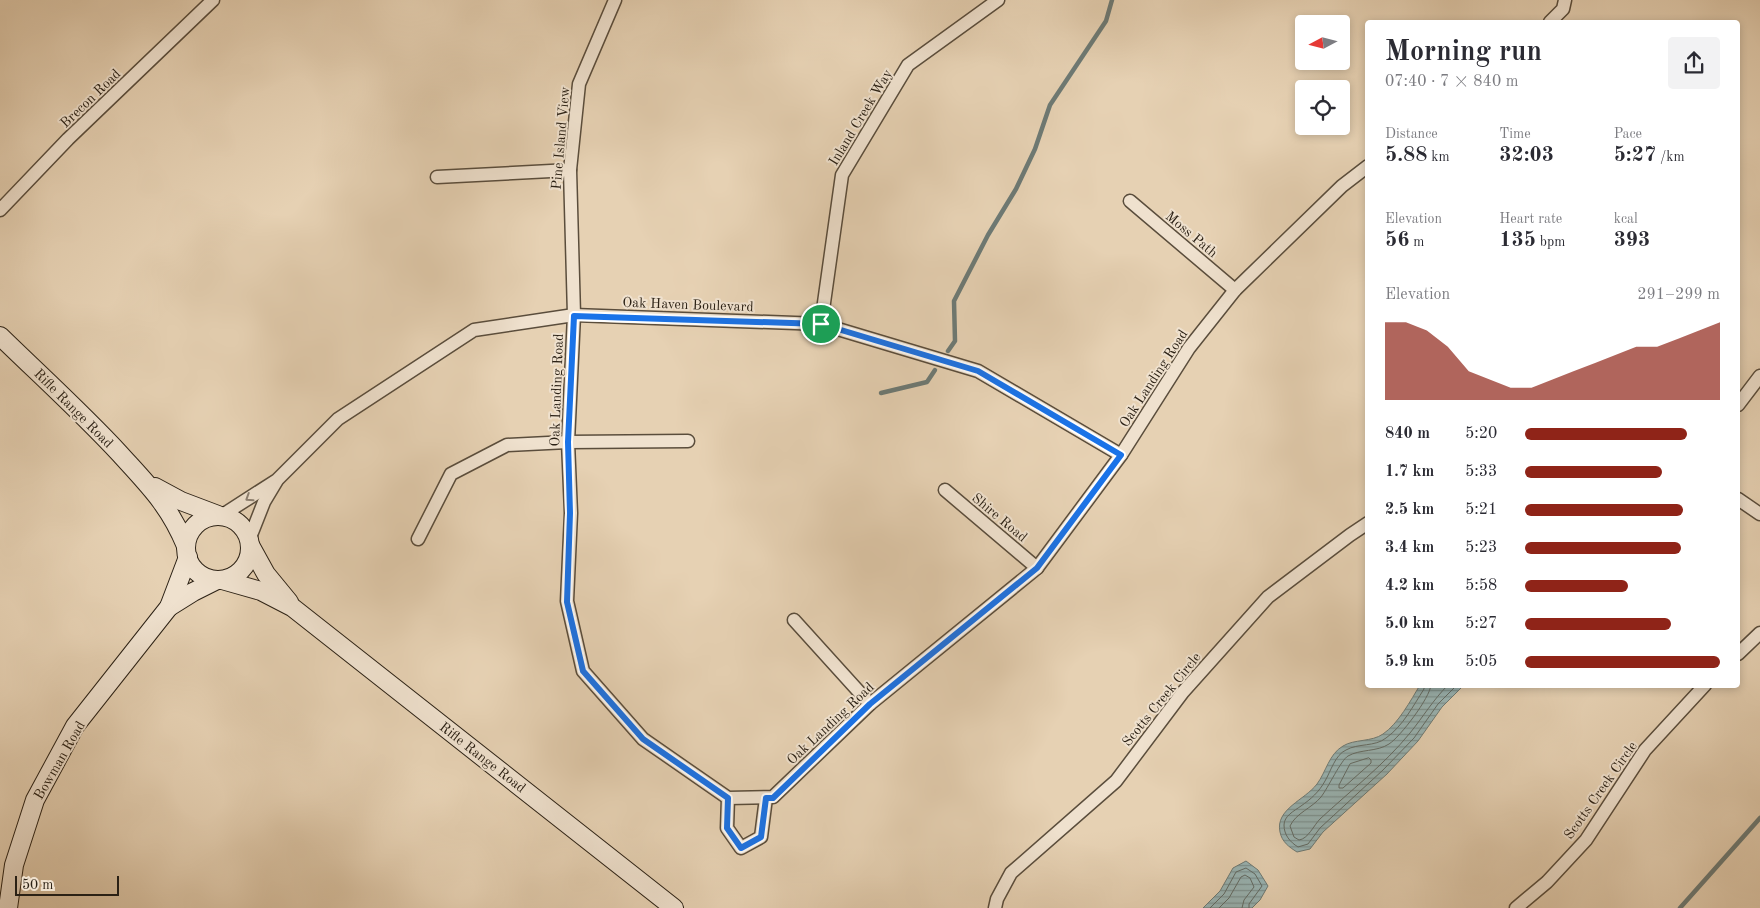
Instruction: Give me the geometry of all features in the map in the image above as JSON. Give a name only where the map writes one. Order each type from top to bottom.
[{"type":"main road","name":"Rifle Range Road","points":[[0,336],[101,434],[162,500],[172,516],[187,552]]},
{"type":"main road","name":"Rifle Range Road","points":[[146,482],[181,501],[220,516]]},
{"type":"main road","points":[[220,516],[231,518],[239,523],[250,542],[250,553],[243,568],[230,578],[219,580],[209,578],[196,570],[187,552],[188,537],[193,528],[208,517],[220,516]]},
{"type":"main road","name":"Rifle Range Road","points":[[250,542],[266,574],[292,607]]},
{"type":"main road","name":"Bowman Road","points":[[169,607],[187,552]]},
{"type":"main road","name":"Rifle Range Road","points":[[219,580],[261,591],[292,607],[674,908]]},
{"type":"main road","name":"Bowman Road","points":[[8,908],[14,865],[35,800],[76,726],[169,607],[192,592],[219,580]]},
{"type":"street","name":"Brecon Road","points":[[0,210],[70,137],[213,0]]},
{"type":"street","name":"Pine Island View","points":[[574,316],[570,170],[579,84],[616,0]]},
{"type":"street","name":"Inland Creek Way","points":[[821,324],[842,175],[908,65],[998,0]]},
{"type":"street","points":[[1552,20],[1563,9],[1565,0]]},
{"type":"street","name":"Oak Landing Road","points":[[766,798],[773,798],[870,704],[1037,568],[1121,455],[1189,348],[1235,290],[1342,186],[1365,168]]},
{"type":"street","points":[[437,177],[570,170]]},
{"type":"street","name":"Moss Path","points":[[1130,201],[1235,290]]},
{"type":"street","name":"Oak Haven Boulevard","points":[[220,516],[277,480],[338,419],[474,330],[574,316],[821,324],[978,371],[1121,455]]},
{"type":"street","name":"Oak Landing Road","points":[[574,316],[568,442],[570,513],[567,602],[583,671],[643,739],[728,798]]},
{"type":"street","points":[[1740,402],[1760,376]]},
{"type":"street","points":[[418,539],[451,474],[507,445],[568,442],[688,441]]},
{"type":"street","name":"Oak Haven Boulevard","points":[[250,542],[264,502],[277,480]]},
{"type":"street","name":"Shire Road","points":[[945,490],[1037,568]]},
{"type":"street","points":[[1740,500],[1760,514]]},
{"type":"street","name":"Scotts Creek Circle","points":[[995,908],[997,899],[1011,872],[1116,781],[1183,692],[1268,597],[1350,534],[1365,526]]},
{"type":"street","points":[[794,620],[870,704]]},
{"type":"street","points":[[1740,652],[1760,633]]},
{"type":"street","name":"Scotts Creek Circle","points":[[1516,908],[1546,882],[1586,840],[1645,750],[1702,688]]},
{"type":"street","points":[[728,798],[766,798],[761,837],[741,848],[727,828],[728,798]]},
{"type":"water","points":[[1418,688],[1461,688],[1442,707],[1418,741],[1387,774],[1323,832],[1310,849],[1297,852],[1289,846],[1282,839],[1280,832],[1282,817],[1292,805],[1317,784],[1338,749],[1352,742],[1379,737],[1389,730]]},
{"type":"water","points":[[1246,861],[1258,870],[1268,886],[1260,900],[1252,908],[1203,908],[1220,891],[1233,868]]},
{"type":"waterway","points":[[948,351],[955,341],[954,301],[988,235],[1016,189],[1035,149],[1050,105],[1106,21],[1112,0]]},
{"type":"waterway","points":[[881,393],[927,382],[935,370]]},
{"type":"waterway","points":[[1680,908],[1760,818]]},
{"type":"route","points":[[574,316],[821,324],[978,371],[1121,455],[1037,568],[870,704],[773,798],[766,798],[761,837],[741,848],[727,828],[728,798],[643,739],[583,671],[567,602],[570,513],[568,442],[574,316]]}]
